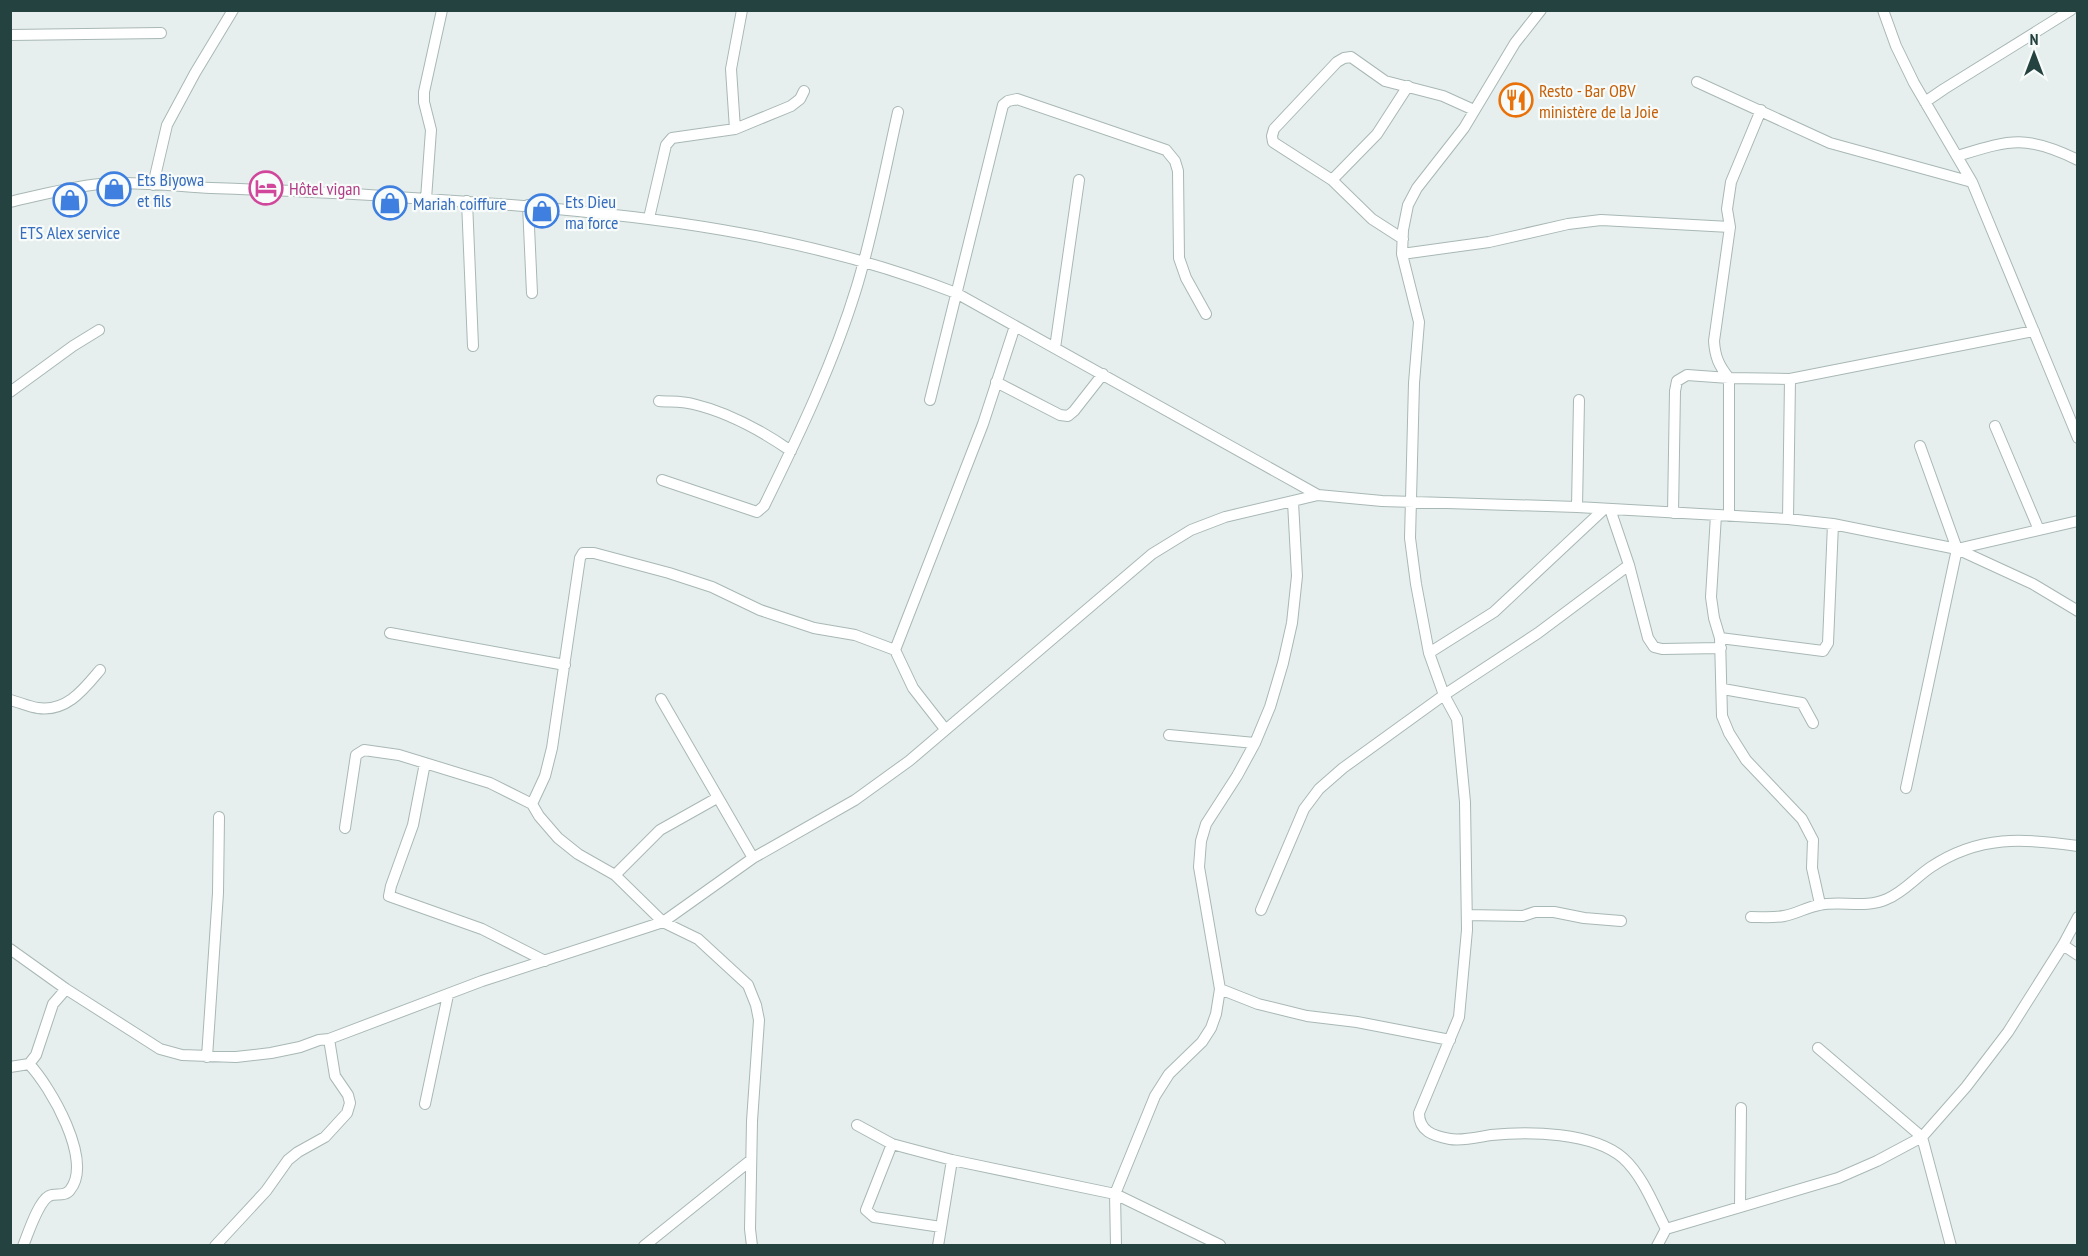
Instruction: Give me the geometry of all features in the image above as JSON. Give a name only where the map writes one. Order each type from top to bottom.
[{"type":"street","points":[[153,186],[167,125],[233,10]]},
{"type":"street","points":[[426,199],[431,130],[424,102],[424,92],[442,10]]},
{"type":"street","points":[[735,129],[731,69],[742,10]]},
{"type":"street","points":[[1541,10],[1515,43],[1464,128],[1412,196],[1408,205],[1403,239],[1402,254],[1419,322],[1414,383],[1410,538],[1429,653],[1443,695],[1457,719],[1465,802],[1466,956],[1459,1017],[1419,1113],[1419,1123],[1421,1127],[1451,1139],[1544,1134],[1571,1137],[1600,1145],[1623,1158],[1640,1180],[1666,1229]]},
{"type":"street","points":[[1883,10],[1896,46],[1925,102],[1972,182],[2078,438]]},
{"type":"street","points":[[1925,102],[2071,10]]},
{"type":"street","points":[[10,36],[161,33]]},
{"type":"street","points":[[1403,239],[1372,219],[1332,180],[1274,142],[1272,136],[1274,129],[1337,62],[1351,57],[1385,81],[1443,96],[1474,110]]},
{"type":"street","points":[[1697,82],[1830,143],[1972,182]]},
{"type":"street","points":[[1332,180],[1377,134],[1408,86]]},
{"type":"street","points":[[649,218],[666,145],[672,138],[735,129],[791,106],[800,99],[804,91]]},
{"type":"street","points":[[930,400],[1003,105],[1008,100],[1017,99],[1166,150],[1175,161],[1178,171],[1181,268],[1206,314]]},
{"type":"street","points":[[1729,516],[1729,378],[1718,365],[1714,341],[1731,227],[1727,209],[1731,182],[1761,110]]},
{"type":"street","points":[[662,480],[757,512],[764,506],[791,451],[842,332],[863,261],[898,112]]},
{"type":"street","points":[[1957,156],[2002,142],[2028,141],[2050,146],[2078,160]]},
{"type":"street","points":[[1055,348],[1079,180]]},
{"type":"street","points":[[10,202],[101,184],[303,190],[528,205],[649,218],[741,232],[863,261],[910,275],[956,293],[1318,495]]},
{"type":"street","points":[[467,201],[473,346]]},
{"type":"street","points":[[528,205],[532,293]]},
{"type":"street","points":[[1402,254],[1489,242],[1568,224],[1601,220],[1731,227]]},
{"type":"street","points":[[895,650],[983,424],[1015,326]]},
{"type":"street","points":[[10,392],[72,346],[99,330]]},
{"type":"street","points":[[1673,513],[1675,391],[1677,381],[1686,375],[1790,379],[2034,331]]},
{"type":"street","points":[[996,381],[1060,415],[1068,416],[1103,374]]},
{"type":"street","points":[[1788,519],[1790,379]]},
{"type":"street","points":[[1577,507],[1579,400]]},
{"type":"street","points":[[659,401],[691,403],[724,414],[777,440],[791,451]]},
{"type":"street","points":[[1995,426],[2039,530]]},
{"type":"street","points":[[1906,788],[1957,549],[1920,446]]},
{"type":"street","points":[[10,949],[66,990],[160,1049],[182,1055],[236,1057],[271,1053],[329,1039],[482,981],[663,922],[753,858],[855,800],[909,761],[1152,554],[1191,530],[1225,517],[1318,495],[1382,501],[1577,507],[1788,519],[1833,524],[1957,549],[2033,584],[2078,611]]},
{"type":"street","points":[[1116,1245],[1115,1194],[1160,1085],[1168,1074],[1202,1042],[1216,1014],[1220,989],[1199,867],[1201,841],[1206,824],[1255,743],[1270,707],[1283,663],[1292,622],[1297,576],[1293,502]]},
{"type":"street","points":[[1429,653],[1494,612],[1607,509]]},
{"type":"street","points":[[1607,509],[1629,565],[1648,638],[1654,647],[1662,649],[1720,643],[1823,651],[1828,643],[1833,524]]},
{"type":"street","points":[[1716,515],[1711,597],[1720,643],[1722,716],[1729,733],[1746,760],[1802,819],[1813,840],[1812,868],[1820,904]]},
{"type":"street","points":[[1957,549],[2078,521]]},
{"type":"street","points":[[532,804],[545,776],[552,748],[580,558],[583,553],[594,553],[669,573],[712,587],[760,610],[814,628],[855,635],[895,650],[913,688],[945,729]]},
{"type":"street","points":[[1261,910],[1304,809],[1319,789],[1343,768],[1443,695],[1538,633],[1629,565]]},
{"type":"street","points":[[390,633],[565,664]]},
{"type":"street","points":[[10,700],[40,708],[61,706],[81,693],[100,670]]},
{"type":"street","points":[[1723,689],[1802,703],[1813,723]]},
{"type":"street","points":[[661,699],[753,858]]},
{"type":"street","points":[[1169,735],[1255,743]]},
{"type":"street","points":[[345,828],[356,755],[364,750],[399,755],[490,783],[532,804],[547,828],[578,855],[615,875],[663,922],[698,939],[748,985],[759,1020],[752,1160],[750,1229],[752,1245]]},
{"type":"street","points":[[425,763],[413,825],[389,896],[482,929],[545,960]]},
{"type":"street","points":[[615,875],[660,830],[717,798]]},
{"type":"street","points":[[207,1057],[218,893],[219,817]]},
{"type":"street","points":[[1751,917],[1783,916],[1820,904],[1865,904],[1886,900],[1902,891],[1931,866],[1994,841],[2030,840],[2078,846]]},
{"type":"street","points":[[1467,915],[1523,916],[1535,912],[1554,912],[1606,921],[1621,921]]},
{"type":"street","points":[[1657,1245],[1666,1229],[1838,1178],[1877,1161],[1922,1137],[1966,1087],[2008,1032],[2063,945],[2078,916]]},
{"type":"street","points":[[2063,945],[2078,955]]},
{"type":"street","points":[[1220,989],[1258,1004],[1307,1016],[1357,1022],[1450,1040]]},
{"type":"street","points":[[10,1067],[29,1064],[36,1055],[53,1005],[66,990]]},
{"type":"street","points":[[425,1104],[448,995]]},
{"type":"street","points":[[215,1245],[266,1191],[288,1160],[325,1137],[347,1113],[350,1103],[348,1095],[334,1076],[329,1039]]},
{"type":"street","points":[[1818,1048],[1922,1137],[1951,1245]]},
{"type":"street","points":[[24,1245],[42,1202],[48,1197],[65,1194],[71,1190],[76,1164],[72,1138],[67,1126],[51,1093],[29,1064]]},
{"type":"street","points":[[1740,1207],[1741,1108]]},
{"type":"street","points":[[857,1125],[892,1144],[952,1160],[1115,1194],[1220,1245]]},
{"type":"street","points":[[892,1144],[866,1210],[874,1216],[941,1227]]},
{"type":"street","points":[[644,1245],[752,1160]]},
{"type":"street","points":[[938,1245],[952,1160]]},
{"type":"place","name":"Resto - Bar OBV ministère de la Joie","points":[[1516,100]]},
{"type":"place","name":"Hôtel vigan","points":[[266,188]]},
{"type":"place","name":"Ets Biyowa et fils","points":[[114,189]]},
{"type":"place","name":"ETS Alex service","points":[[70,200]]},
{"type":"place","name":"Mariah coiffure","points":[[390,203]]},
{"type":"place","name":"Ets Dieu ma force","points":[[542,211]]}]
